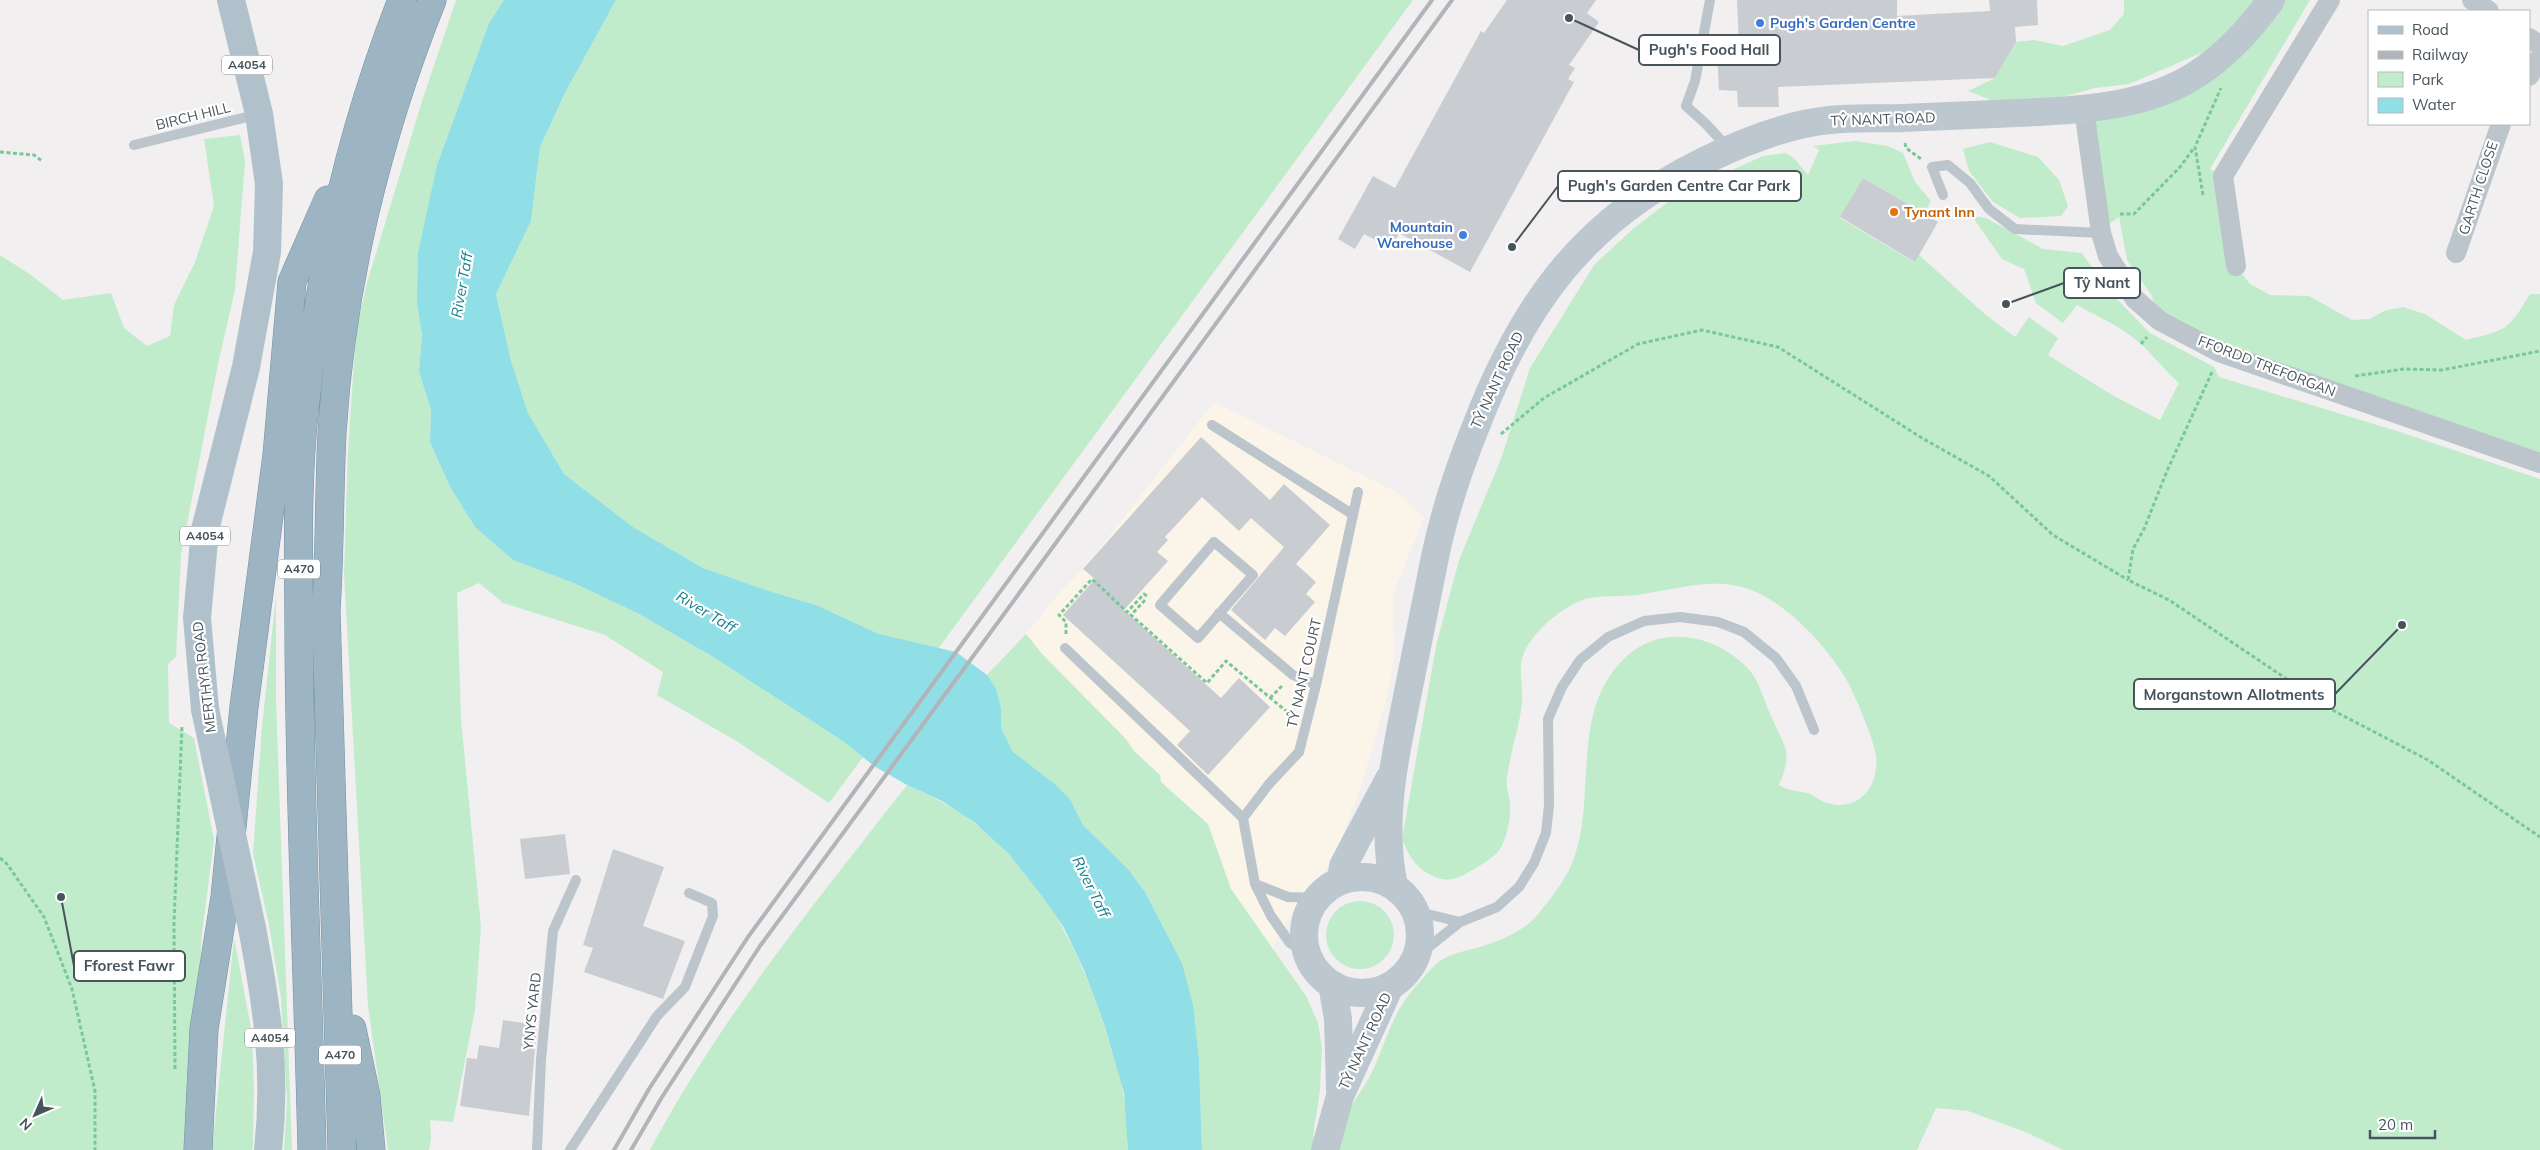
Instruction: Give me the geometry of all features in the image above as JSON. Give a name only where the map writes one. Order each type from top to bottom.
[{"type":"highway","name":"A470","points":[[312,1150],[300,755],[299,523],[304,416],[328,258],[354,143],[372,79],[402,0]]},
{"type":"highway","name":"A470","points":[[342,1150],[338,961],[326,610],[330,546],[332,433],[350,279],[370,193],[391,116],[432,0]]},
{"type":"highway","points":[[198,1150],[204,1028],[225,897],[244,707],[277,455],[292,282],[354,143]]},
{"type":"highway","points":[[338,961],[366,1096],[370,1150]]},
{"type":"main road","name":"MERTHYR ROAD","points":[[231,0],[259,114],[269,184],[266,252],[241,391],[205,530],[197,618],[205,709],[268,1009],[273,1073],[268,1150]]},
{"type":"main road","name":"TŶ NANT ROAD","points":[[1394,886],[1387,854],[1391,775],[1439,540],[1462,461],[1488,393],[1515,337],[1551,282],[1589,240],[1646,194],[1676,175],[1728,149],[1777,131],[1829,120],[2084,109],[2125,103],[2166,89],[2198,74],[2227,52],[2255,22],[2271,0]]},
{"type":"main road","name":"TŶ NANT ROAD","points":[[1341,881],[1343,866],[1391,775]]},
{"type":"main road","name":"TŶ NANT ROAD","points":[[1351,878],[1375,878],[1394,886],[1409,900],[1418,918],[1421,938],[1416,957],[1405,974],[1390,986],[1371,992],[1351,992],[1332,984],[1317,971],[1307,953],[1304,936],[1307,916],[1317,898],[1332,885],[1341,881],[1351,878]]},
{"type":"main road","name":"TŶ NANT ROAD","points":[[1332,984],[1338,1019],[1340,1096]]},
{"type":"main road","name":"TŶ NANT ROAD","points":[[1325,1150],[1340,1096],[1390,986]]},
{"type":"street","points":[[2236,266],[2223,176],[2330,0]]},
{"type":"street","points":[[2472,0],[2487,10]]},
{"type":"street","points":[[2530,74],[2540,58]]},
{"type":"street","name":"FFORDD TREFORGAN","points":[[2084,109],[2100,224],[2108,256],[2135,299],[2160,321],[2219,352],[2540,463]]},
{"type":"street","name":"GARTH CLOSE","points":[[2456,253],[2501,125]]},
{"type":"lane","points":[[1710,0],[1695,81],[1686,106],[1706,124],[1728,149]]},
{"type":"lane","name":"BIRCH HILL","points":[[134,145],[259,114]]},
{"type":"lane","points":[[1943,195],[1932,167],[1948,165],[1959,172],[1989,209],[2015,229],[2100,224]]},
{"type":"lane","points":[[1212,425],[1352,514]]},
{"type":"lane","name":"TŶ NANT COURT","points":[[1244,818],[1269,784],[1299,752],[1316,686],[1358,492]]},
{"type":"lane","points":[[1214,542],[1253,575],[1219,613],[1198,638],[1160,605],[1214,542]]},
{"type":"lane","points":[[1219,613],[1293,675],[1316,686]]},
{"type":"lane","points":[[1416,957],[1460,922],[1497,906],[1519,887],[1534,863],[1546,833],[1549,806],[1548,719],[1562,687],[1580,660],[1608,637],[1644,621],[1680,618],[1718,622],[1744,632],[1776,658],[1796,686],[1814,730]]},
{"type":"lane","points":[[1065,645],[1244,818],[1255,884],[1271,916],[1290,943],[1307,953]]},
{"type":"lane","name":"YNYS YARD","points":[[537,1150],[541,1060],[553,931],[576,880]]},
{"type":"lane","points":[[1255,884],[1288,897],[1317,898]]},
{"type":"lane","points":[[570,1150],[657,1016],[685,988],[713,916],[712,903],[689,893]]},
{"type":"lane","points":[[1414,911],[1460,922]]},
{"type":"path","points":[[2100,224],[2134,214],[2180,167],[2195,148],[2227,72],[2227,52]]},
{"type":"path","points":[[1898,118],[1906,148],[1932,167]]},
{"type":"path","points":[[2195,148],[2205,200]]},
{"type":"path","points":[[0,152],[34,154],[42,161]]},
{"type":"path","points":[[1499,435],[1544,398],[1638,344],[1702,330],[1778,348],[1922,438],[1989,476],[2053,535],[2128,580],[2169,600],[2336,712],[2428,760],[2540,837]]},
{"type":"path","points":[[2321,388],[2337,376],[2404,369],[2442,370],[2540,351]]},
{"type":"path","points":[[2128,580],[2133,549],[2152,514],[2168,470],[2219,352]]},
{"type":"path","points":[[1065,645],[1066,622],[1059,616],[1092,579],[1127,612],[1144,594],[1160,605]]},
{"type":"path","points":[[1148,597],[1131,615],[1207,683],[1226,661],[1305,728]]},
{"type":"path","points":[[0,858],[7,864],[44,917],[72,989],[95,1091],[95,1150]]},
{"type":"shaded area","points":[[1214,402],[1395,491],[1424,518],[1393,594],[1394,661],[1387,698],[1360,789],[1333,861],[1297,904],[1272,948],[1231,889],[1208,824],[1161,782],[1160,775],[1135,752],[1125,738],[1043,655],[1026,634],[1060,592],[1084,568]]},
{"type":"green space","points":[[456,0],[504,0],[489,23],[437,165],[417,304],[422,335],[419,372],[431,409],[430,442],[450,487],[475,527],[513,560],[576,584],[639,614],[715,658],[844,742],[863,757],[829,803],[738,742],[657,695],[663,672],[605,635],[503,603],[479,583],[457,593],[461,719],[481,927],[475,1010],[453,1122],[430,1120],[431,1139],[429,1150],[388,1150],[368,1006],[344,574],[348,450],[356,332],[367,283],[423,98]]},
{"type":"green space","points":[[616,0],[1413,0],[938,649],[879,634],[816,605],[703,568],[633,527],[564,474],[528,413],[511,361],[496,294],[531,221],[540,147],[566,91]]},
{"type":"green space","points":[[2124,0],[2256,0],[2213,48],[2129,84],[2095,88],[2033,105],[2004,105],[1968,91],[1995,78],[2016,42],[2034,40],[2063,46],[2110,30],[2124,14]]},
{"type":"green space","points":[[2271,0],[2310,0],[2210,169],[2223,176],[2236,266],[2250,284],[2270,295],[2309,296],[2352,320],[2370,319],[2384,311],[2403,307],[2425,314],[2466,340],[2490,334],[2505,327],[2511,322],[2530,294],[2540,294],[2540,463],[2160,321],[2152,296],[2127,260],[2119,217],[2101,230],[2084,109],[2167,89]]},
{"type":"green space","points":[[240,135],[245,161],[235,290],[218,364],[181,555],[176,657],[168,664],[169,723],[194,738],[214,840],[202,933],[189,1150],[0,1150],[0,255],[31,275],[63,300],[111,293],[124,328],[147,346],[170,336],[174,305],[195,262],[214,206],[204,139]]},
{"type":"green space","points":[[1855,141],[1888,146],[1903,153],[1915,182],[1931,201],[1924,214],[1863,178],[1840,218],[1914,262],[1919,255],[1986,315],[2015,337],[2029,317],[2058,338],[2048,355],[2112,395],[2160,420],[2179,383],[2141,344],[2126,332],[2110,323],[2077,305],[2063,323],[2036,303],[2024,269],[2002,259],[1972,216],[1986,218],[2043,249],[2082,253],[2107,289],[2150,333],[2214,367],[2219,377],[2397,431],[2540,479],[2540,1150],[2063,1150],[2028,1133],[1968,1111],[1936,1108],[1917,1150],[1202,1150],[1199,1060],[1182,963],[1145,892],[1128,869],[1083,825],[1070,799],[1013,752],[1001,728],[1001,708],[987,675],[1026,634],[1043,655],[1125,738],[1135,752],[1160,775],[1161,782],[1208,824],[1231,889],[1306,996],[1318,1023],[1322,1047],[1320,1090],[1313,1136],[1327,1142],[1370,1076],[1400,1008],[1433,967],[1449,956],[1498,940],[1527,925],[1543,908],[1562,882],[1569,870],[1578,844],[1583,817],[1590,731],[1596,704],[1608,679],[1627,656],[1642,645],[1658,639],[1692,638],[1724,650],[1739,660],[1751,672],[1760,688],[1786,749],[1786,763],[1779,785],[1787,789],[1810,794],[1828,803],[1842,805],[1859,799],[1871,786],[1876,767],[1875,749],[1872,739],[1852,690],[1823,647],[1798,621],[1783,609],[1768,598],[1753,591],[1725,584],[1687,586],[1636,595],[1585,599],[1569,606],[1554,617],[1530,642],[1522,658],[1522,704],[1507,781],[1510,805],[1509,824],[1503,844],[1496,854],[1483,864],[1461,876],[1454,879],[1442,879],[1431,875],[1415,863],[1402,839],[1436,646],[1459,560],[1501,459],[1530,368],[1594,265],[1633,229],[1677,195],[1763,156],[1785,153],[1794,158],[1808,175],[1819,150],[1813,146]]},
{"type":"green space","points":[[1990,142],[2038,157],[2059,180],[2068,206],[2061,216],[2020,218],[1993,202],[1969,171],[1963,149]]},
{"type":"green space","points":[[276,596],[276,701],[292,1150],[284,1150],[287,1101],[281,998],[269,925],[253,853],[262,727]]},
{"type":"green space","points":[[907,785],[957,811],[999,844],[1022,869],[1060,924],[1090,985],[1118,1071],[1127,1121],[1128,1150],[650,1150],[677,1101],[738,1007],[804,917]]},
{"type":"green space","points":[[1360,901],[1373,904],[1384,911],[1391,922],[1394,935],[1391,948],[1384,959],[1373,966],[1360,969],[1347,966],[1336,959],[1329,948],[1326,935],[1329,922],[1336,911],[1347,904]]},
{"type":"green space","points":[[234,938],[252,1033],[254,1089],[253,1147],[252,1150],[212,1150]]},
{"type":"water","name":"River Taff","points":[[504,0],[616,0],[566,91],[540,147],[531,221],[496,294],[511,361],[528,413],[564,474],[633,527],[703,568],[816,605],[879,634],[956,652],[987,675],[996,689],[1001,708],[1001,728],[1013,752],[1056,785],[1070,799],[1083,825],[1128,869],[1145,892],[1182,963],[1193,1005],[1199,1060],[1202,1150],[1128,1150],[1124,1093],[1104,1024],[1084,970],[1064,928],[1042,896],[1009,854],[974,822],[942,801],[907,785],[874,766],[844,742],[715,658],[639,614],[576,584],[513,560],[475,527],[450,487],[430,442],[431,409],[419,372],[422,335],[417,304],[418,253],[437,165],[489,23]]},
{"type":"building","points":[[1507,0],[1596,0],[1587,13],[1599,22],[1569,65],[1575,68],[1568,79],[1574,82],[1470,272],[1399,233],[1391,248],[1364,234],[1355,249],[1338,239],[1373,176],[1395,188],[1481,31],[1484,33]]},
{"type":"building","points":[[1737,0],[1897,0],[1897,16],[1990,11],[1989,0],[2037,0],[2038,25],[2015,27],[2016,42],[1995,78],[1778,87],[1779,107],[1738,107],[1737,91],[1719,90],[1717,52],[1739,47]]},
{"type":"building","points":[[1863,178],[1938,222],[1915,262],[1840,217]]},
{"type":"building","points":[[1201,437],[1270,500],[1284,484],[1330,525],[1296,564],[1316,582],[1306,594],[1315,602],[1285,636],[1275,628],[1265,640],[1231,610],[1284,547],[1251,518],[1239,531],[1202,497],[1165,537],[1168,540],[1157,552],[1168,561],[1124,610],[1221,698],[1239,678],[1270,707],[1208,775],[1177,745],[1190,731],[1063,615],[1095,579],[1083,569]]},
{"type":"building","points":[[565,834],[570,874],[525,879],[520,839]]},
{"type":"building","points":[[613,849],[664,867],[643,926],[685,941],[663,999],[584,972],[593,948],[583,945]]},
{"type":"building","points":[[503,1020],[537,1025],[529,1116],[460,1106],[467,1058],[477,1059],[479,1045],[499,1048]]},
{"type":"railway","points":[[614,1150],[649,1089],[748,937],[1432,0]]},
{"type":"railway","points":[[631,1150],[662,1097],[760,946],[1452,0]]},
{"type":"place","name":"Pugh's Food Hall","points":[[1569,18]]},
{"type":"place","name":"Pugh's Garden Centre","points":[[1760,23]]},
{"type":"place","name":"Tynant Inn","points":[[1894,212]]},
{"type":"place","name":"Mountain Warehouse","points":[[1463,235]]},
{"type":"place","name":"Pugh's Garden Centre Car Park","points":[[1512,247]]},
{"type":"place","name":"Tŷ Nant","points":[[2006,304]]},
{"type":"place","name":"Morganstown Allotments","points":[[2402,625]]},
{"type":"place","name":"Fforest Fawr","points":[[61,897]]}]
